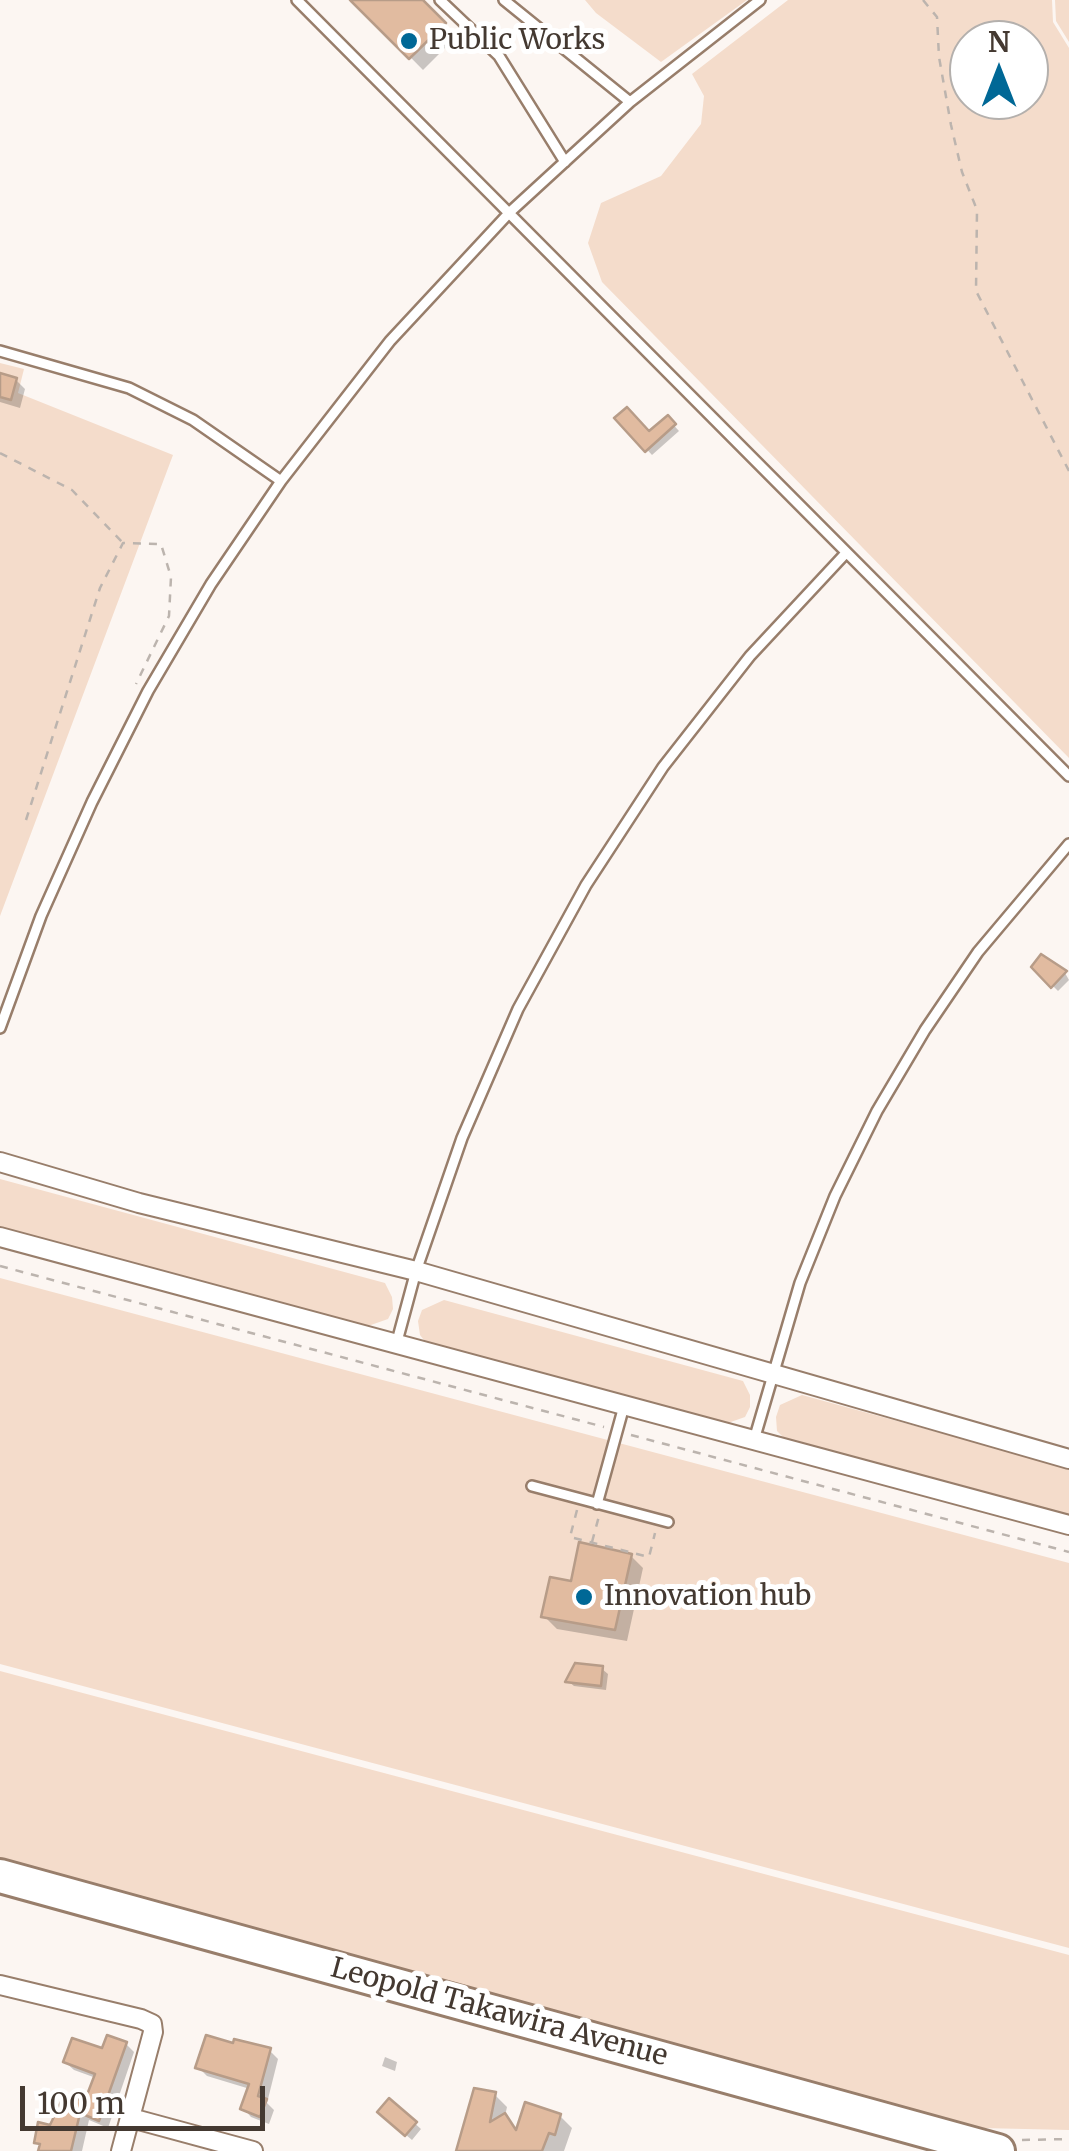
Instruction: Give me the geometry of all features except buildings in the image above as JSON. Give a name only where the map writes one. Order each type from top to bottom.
[{"type":"highway","name":"Leopold Takawira Avenue","points":[[0,1876],[998,2151]]},
{"type":"street","points":[[0,1162],[139,1204],[416,1271],[1069,1460]]},
{"type":"street","points":[[0,1237],[1069,1524]]},
{"type":"street","points":[[0,1985],[142,2018],[152,2024],[122,2151]]},
{"type":"street","points":[[131,2118],[253,2151]]},
{"type":"lane","points":[[297,0],[1069,776]]},
{"type":"lane","points":[[440,0],[500,56],[565,162]]},
{"type":"lane","points":[[504,0],[630,102]]},
{"type":"lane","points":[[0,1028],[41,916],[148,692],[211,584],[281,481],[390,342],[510,212],[630,102],[760,0]]},
{"type":"lane","points":[[0,351],[129,388],[193,420],[281,481]]},
{"type":"lane","points":[[396,1346],[416,1271],[462,1138],[518,1009],[586,885],[674,753],[750,656],[846,553]]},
{"type":"lane","points":[[754,1440],[800,1283],[835,1196],[877,1111],[978,952],[1069,844]]},
{"type":"lane","points":[[597,1504],[624,1406]]},
{"type":"lane","points":[[532,1486],[663,1521]]},
{"type":"path","points":[[922,0],[937,18],[939,57],[951,126],[962,172],[977,210],[976,291],[1069,471]]},
{"type":"path","points":[[0,453],[72,490],[123,543],[161,544],[171,577],[169,616],[136,684]]},
{"type":"path","points":[[26,820],[100,588],[123,543]]},
{"type":"path","points":[[0,1266],[1069,1552]]},
{"type":"path","points":[[580,1499],[570,1537],[581,1540],[649,1556],[663,1521]]},
{"type":"shaded area","points":[[585,0],[747,0],[661,62],[596,13]]},
{"type":"shaded area","points":[[788,0],[1052,0],[1053,22],[1069,48],[1069,758],[602,282],[588,243],[601,203],[661,176],[701,124],[704,96],[692,74]]},
{"type":"shaded area","points":[[1055,0],[1069,0],[1069,42],[1056,21]]},
{"type":"shaded area","points":[[0,363],[24,369],[18,393],[173,455],[0,916]]},
{"type":"shaded area","points":[[0,1179],[385,1283],[393,1309],[388,1319],[368,1326],[0,1228]]},
{"type":"shaded area","points":[[0,1278],[1069,1563],[1069,1948],[0,1664]]},
{"type":"shaded area","points":[[444,1300],[743,1381],[750,1395],[750,1407],[745,1417],[725,1424],[427,1344],[420,1335],[418,1321],[422,1310]]},
{"type":"shaded area","points":[[802,1395],[1069,1468],[1069,1515],[785,1439],[777,1431],[780,1405]]},
{"type":"shaded area","points":[[0,1671],[1069,1955],[1069,2130],[981,2128],[844,2099],[0,1867]]},
{"type":"place","name":"Public Works","points":[[409,41]]},
{"type":"place","name":"Innovation hub","points":[[584,1597]]}]
